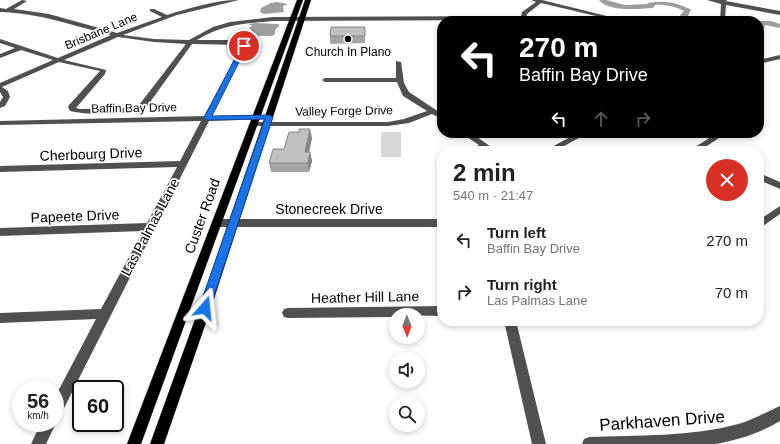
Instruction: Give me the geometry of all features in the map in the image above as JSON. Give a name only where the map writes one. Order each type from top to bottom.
[{"type":"main road","name":"Custer Road","points":[[134,444],[300,0]]},
{"type":"main road","points":[[157,444],[308,0]]},
{"type":"street","name":"Brisbane Lane","points":[[0,87],[58,60],[118,35],[167,17],[202,7],[236,0]]},
{"type":"street","points":[[710,0],[723,1],[780,12]]},
{"type":"street","points":[[8,10],[24,1]]},
{"type":"street","points":[[524,16],[524,13],[537,1],[602,16]]},
{"type":"street","points":[[722,16],[723,1]]},
{"type":"street","points":[[0,10],[49,15],[118,35],[145,40],[190,42]]},
{"type":"street","points":[[152,10],[167,17]]},
{"type":"street","points":[[0,40],[58,60],[103,70],[103,73],[72,107],[73,109],[87,111],[140,108],[144,106],[190,42],[215,28],[240,21],[302,18],[437,19]]},
{"type":"street","name":"Las Palmas Lane","points":[[64,393],[244,46],[243,43],[190,42]]},
{"type":"street","points":[[0,56],[20,48]]},
{"type":"street","points":[[764,61],[780,57]]},
{"type":"street","points":[[398,62],[399,84],[406,94],[437,114]]},
{"type":"street","points":[[325,80],[399,80]]},
{"type":"street","points":[[0,87],[6,92],[7,96],[6,101],[0,106]]},
{"type":"street","name":"Valley Forge Drive","points":[[255,120],[388,124],[412,119],[433,111]]},
{"type":"street","name":"Baffin Bay Drive","points":[[0,123],[208,118],[255,120]]},
{"type":"street","points":[[472,138],[484,146]]},
{"type":"street","points":[[558,146],[574,138]]},
{"type":"street","points":[[702,146],[717,138]]},
{"type":"street","name":"Cherbourg Drive","points":[[0,169],[183,164]]},
{"type":"street","points":[[764,178],[780,186]]},
{"type":"street","points":[[764,221],[780,209]]},
{"type":"street","name":"Stonecreek Drive","points":[[217,223],[437,223]]},
{"type":"street","name":"Papeete Drive","points":[[0,232],[150,227]]},
{"type":"street","name":"Heather Hill Lane","points":[[288,313],[437,311]]},
{"type":"street","points":[[0,318],[104,314]]},
{"type":"street","points":[[511,326],[539,444]]},
{"type":"street","name":"Parkhaven Drive","points":[[589,444],[710,439],[740,433],[766,422],[780,413]]},
{"type":"street","points":[[38,444],[44,432]]},
{"type":"shaded area","points":[[277,2],[288,4],[283,6],[284,12],[264,14],[260,12],[261,8]]},
{"type":"shaded area","points":[[256,23],[280,25],[275,30],[275,34],[272,36],[249,36],[252,33],[249,32],[252,30],[249,28],[252,26],[249,24]]},
{"type":"shaded area","points":[[381,132],[401,132],[401,157],[381,157]]},
{"type":"building","points":[[331,27],[365,27],[365,36],[330,36]]},
{"type":"building","points":[[299,129],[310,129],[305,152],[310,152],[308,163],[269,163],[273,149],[284,149],[289,132],[299,132]]},
{"type":"waterway","points":[[602,0],[605,3],[625,7],[652,6],[650,4],[660,2],[670,3],[688,10],[684,15],[685,16]]},
{"type":"waterway","points":[[764,23],[771,23],[780,26]]},
{"type":"place","name":"Church In Plano","points":[[348,39]]},
{"type":"route","points":[[205,308],[269,117],[208,118],[244,46]]}]
